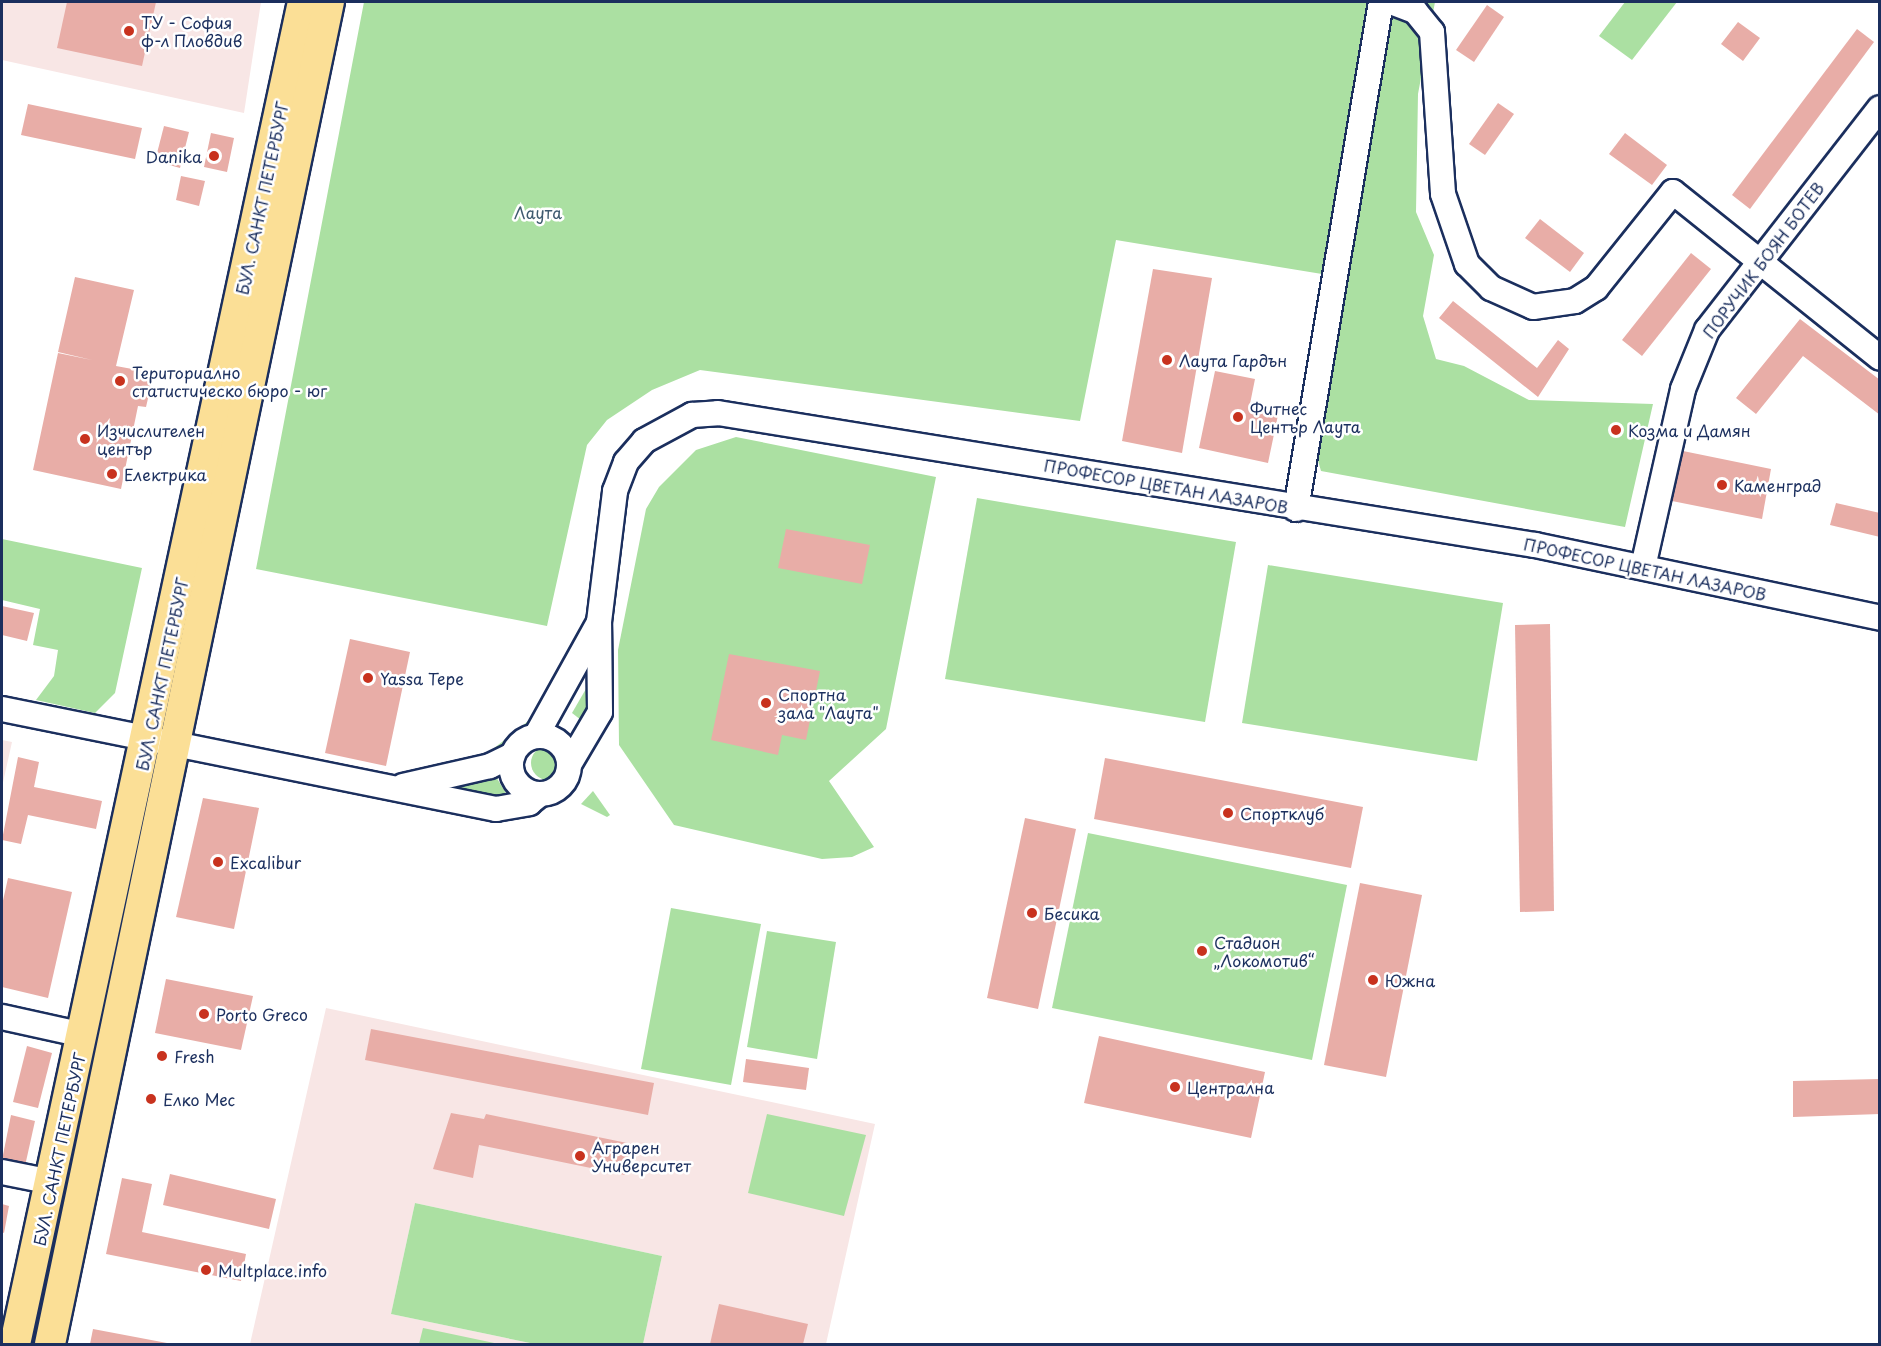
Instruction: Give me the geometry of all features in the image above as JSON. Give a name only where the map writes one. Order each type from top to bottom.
[{"type":"main road","name":"БУЛ. САНКТ ПЕТЕРБУРГ","points":[[50,1344],[303,2]]},
{"type":"main road","name":"БУЛ. САНКТ ПЕТЕРБУРГ","points":[[15,1344],[83,1035],[162,741],[329,2]]},
{"type":"street","points":[[1296,508],[1382,2]]},
{"type":"street","points":[[1391,2],[1415,11],[1432,32],[1443,194],[1467,264],[1491,288],[1533,307],[1575,302],[1596,288],[1673,192],[1880,358]]},
{"type":"street","name":"ПОРУЧИК БОЯН БОТЕВ","points":[[1643,567],[1694,356],[1707,330],[1880,108]]},
{"type":"street","name":"ПРОФЕСОР ЦВЕТАН ЛАЗАРОВ","points":[[570,764],[600,712],[599,622],[608,529],[626,462],[644,441],[692,415],[729,415],[1643,567],[1880,618]]},
{"type":"street","name":"ПРОФЕСОР ЦВЕТАН ЛАЗАРОВ","points":[[536,736],[599,622]]},
{"type":"street","points":[[2,709],[398,787],[496,809],[529,803],[538,795],[559,788],[570,764],[559,742],[536,736],[513,754],[490,766],[398,787]]},
{"type":"street","points":[[513,754],[516,781],[538,795]]},
{"type":"street","points":[[2,1017],[83,1035]]},
{"type":"street","points":[[2,1172],[52,1182]]},
{"type":"shaded area","name":"ТУ - София ф-л Пловдив","points":[[2,2],[261,2],[244,113],[2,60]]},
{"type":"shaded area","points":[[2,740],[12,742],[2,787]]},
{"type":"shaded area","name":"Аграрен Университет","points":[[326,1008],[875,1124],[826,1344],[643,1344],[662,1256],[415,1203],[391,1314],[535,1344],[250,1344]]},
{"type":"green space","name":"Лаута","points":[[364,2],[1372,2],[1322,274],[1116,240],[1080,421],[700,370],[652,390],[607,420],[587,445],[547,626],[256,569]]},
{"type":"green space","points":[[1393,2],[1435,2],[1418,94],[1416,212],[1434,255],[1423,316],[1436,359],[1464,366],[1529,400],[1653,404],[1625,527],[1321,471],[1317,457]]},
{"type":"green space","points":[[1625,2],[1677,2],[1632,60],[1599,36]]},
{"type":"green space","points":[[736,437],[936,477],[886,729],[829,781],[874,847],[852,857],[822,859],[674,825],[619,745],[618,650],[646,509],[659,487],[696,450]]},
{"type":"green space","points":[[977,498],[1236,542],[1205,722],[945,679]]},
{"type":"green space","points":[[2,539],[142,568],[115,693],[95,713],[36,700],[54,676],[58,650],[33,645],[40,609],[2,600]]},
{"type":"green space","points":[[1268,565],[1503,603],[1477,761],[1242,723]]},
{"type":"green space","points":[[594,675],[590,727],[572,713]]},
{"type":"green space","points":[[542,710],[549,712],[494,754],[493,749]]},
{"type":"green space","points":[[548,746],[560,751],[565,763],[560,775],[548,780],[536,775],[531,763],[536,751]]},
{"type":"green space","points":[[495,775],[510,800],[450,789]]},
{"type":"green space","points":[[593,791],[610,815],[607,817],[581,804]]},
{"type":"green space","points":[[1088,833],[1347,885],[1312,1060],[1052,1008]]},
{"type":"green space","points":[[671,908],[761,924],[731,1085],[641,1069]]},
{"type":"green space","points":[[767,931],[836,942],[817,1059],[747,1047]]},
{"type":"green space","points":[[767,1114],[866,1135],[844,1216],[748,1193]]},
{"type":"green space","points":[[415,1203],[662,1256],[643,1344],[535,1344],[391,1314]]},
{"type":"green space","points":[[423,1328],[499,1344],[419,1344]]},
{"type":"building","points":[[67,2],[156,2],[142,66],[57,48]]},
{"type":"building","points":[[1487,5],[1504,17],[1474,62],[1456,50]]},
{"type":"building","points":[[1738,22],[1760,38],[1743,61],[1721,44]]},
{"type":"building","points":[[1857,29],[1874,42],[1750,209],[1732,195]]},
{"type":"building","points":[[1498,103],[1514,114],[1485,155],[1469,144]]},
{"type":"building","points":[[28,104],[142,128],[135,159],[21,135]]},
{"type":"building","points":[[164,126],[189,132],[180,168],[155,161]]},
{"type":"building","points":[[211,133],[234,138],[227,172],[204,167]]},
{"type":"building","points":[[1625,133],[1667,165],[1652,185],[1609,154]]},
{"type":"building","points":[[181,176],[205,181],[199,206],[176,200]]},
{"type":"building","points":[[1540,219],[1584,253],[1570,272],[1525,238]]},
{"type":"building","points":[[1691,253],[1711,269],[1642,356],[1622,340]]},
{"type":"building","name":"Лаута Гардън","points":[[1153,269],[1212,278],[1182,453],[1122,441]]},
{"type":"building","name":"Изчислителен център","points":[[75,277],[134,290],[116,366],[154,373],[146,407],[138,406],[121,489],[33,470],[58,353],[92,360],[58,352]]},
{"type":"building","points":[[1453,301],[1537,368],[1558,340],[1569,349],[1538,397],[1439,318]]},
{"type":"building","points":[[1800,319],[1880,380],[1880,415],[1803,356],[1756,414],[1736,398]]},
{"type":"building","points":[[1215,371],[1255,379],[1249,409],[1278,415],[1268,463],[1199,448]]},
{"type":"building","name":"Каменград","points":[[1683,451],[1771,469],[1762,519],[1672,501]]},
{"type":"building","points":[[1836,503],[1880,513],[1880,537],[1830,525]]},
{"type":"building","points":[[786,529],[870,545],[862,584],[778,568]]},
{"type":"building","points":[[2,606],[34,613],[27,641],[2,635]]},
{"type":"building","points":[[1550,624],[1554,911],[1520,912],[1515,625]]},
{"type":"building","points":[[350,639],[410,652],[386,766],[325,753]]},
{"type":"building","name":"Спортна зала \"Лаута\"","points":[[729,654],[820,671],[806,740],[782,735],[778,755],[711,740]]},
{"type":"building","points":[[18,757],[39,762],[34,787],[102,801],[96,829],[28,815],[21,844],[2,840]]},
{"type":"building","name":"Спортклуб","points":[[1105,758],[1363,807],[1351,868],[1094,819]]},
{"type":"building","name":"Excalibur","points":[[203,798],[259,808],[234,929],[176,917]]},
{"type":"building","name":"Бесика","points":[[1025,818],[1076,829],[1038,1009],[987,998]]},
{"type":"building","points":[[8,878],[72,892],[48,998],[2,987],[2,905]]},
{"type":"building","name":"Южна","points":[[1360,883],[1422,895],[1386,1077],[1324,1065]]},
{"type":"building","name":"Porto Greco","points":[[166,979],[253,996],[241,1050],[155,1033]]},
{"type":"building","points":[[371,1029],[654,1083],[648,1115],[365,1060]]},
{"type":"building","name":"Централна","points":[[1099,1036],[1265,1072],[1251,1138],[1084,1103]]},
{"type":"building","points":[[27,1046],[52,1053],[38,1108],[13,1102]]},
{"type":"building","points":[[746,1059],[809,1068],[806,1090],[743,1082]]},
{"type":"building","points":[[1880,1079],[1880,1114],[1793,1117],[1793,1081]]},
{"type":"building","points":[[451,1113],[484,1119],[486,1114],[632,1144],[625,1175],[479,1145],[473,1178],[433,1169]]},
{"type":"building","points":[[11,1115],[35,1121],[25,1166],[2,1160]]},
{"type":"building","points":[[170,1174],[276,1199],[269,1229],[163,1205]]},
{"type":"building","points":[[122,1178],[152,1184],[142,1232],[246,1254],[241,1281],[106,1254]]},
{"type":"building","points":[[2,1204],[9,1206],[4,1233],[2,1232]]},
{"type":"building","points":[[719,1304],[808,1324],[803,1344],[710,1344]]},
{"type":"building","points":[[93,1329],[167,1343],[167,1344],[90,1344]]},
{"type":"place","name":"ТУ - София ф-л Пловдив","points":[[129,31]]},
{"type":"place","name":"Danika","points":[[214,156]]},
{"type":"place","name":"Лаута Гардън","points":[[1167,360]]},
{"type":"place","name":"Териториално статистическо бюро - юг","points":[[120,381]]},
{"type":"place","name":"Фитнес Център Лаута","points":[[1238,417]]},
{"type":"place","name":"Козма и Дамян","points":[[1616,430]]},
{"type":"place","name":"Изчислителен център","points":[[85,439]]},
{"type":"place","name":"Електрика","points":[[112,474]]},
{"type":"place","name":"Каменград","points":[[1722,485]]},
{"type":"place","name":"Yassa Tepe","points":[[368,678]]},
{"type":"place","name":"Спортна зала \"Лаута\"","points":[[766,703]]},
{"type":"place","name":"Спортклуб","points":[[1228,813]]},
{"type":"place","name":"Excalibur","points":[[218,862]]},
{"type":"place","name":"Бесика","points":[[1032,913]]},
{"type":"place","name":"Стадион „Локомотив“","points":[[1202,951]]},
{"type":"place","name":"Южна","points":[[1373,980]]},
{"type":"place","name":"Porto Greco","points":[[204,1014]]},
{"type":"place","name":"Fresh","points":[[162,1056]]},
{"type":"place","name":"Централна","points":[[1175,1087]]},
{"type":"place","name":"Елко Мес","points":[[151,1099]]},
{"type":"place","name":"Аграрен Университет","points":[[580,1156]]},
{"type":"place","name":"Multplace.info","points":[[206,1270]]}]
